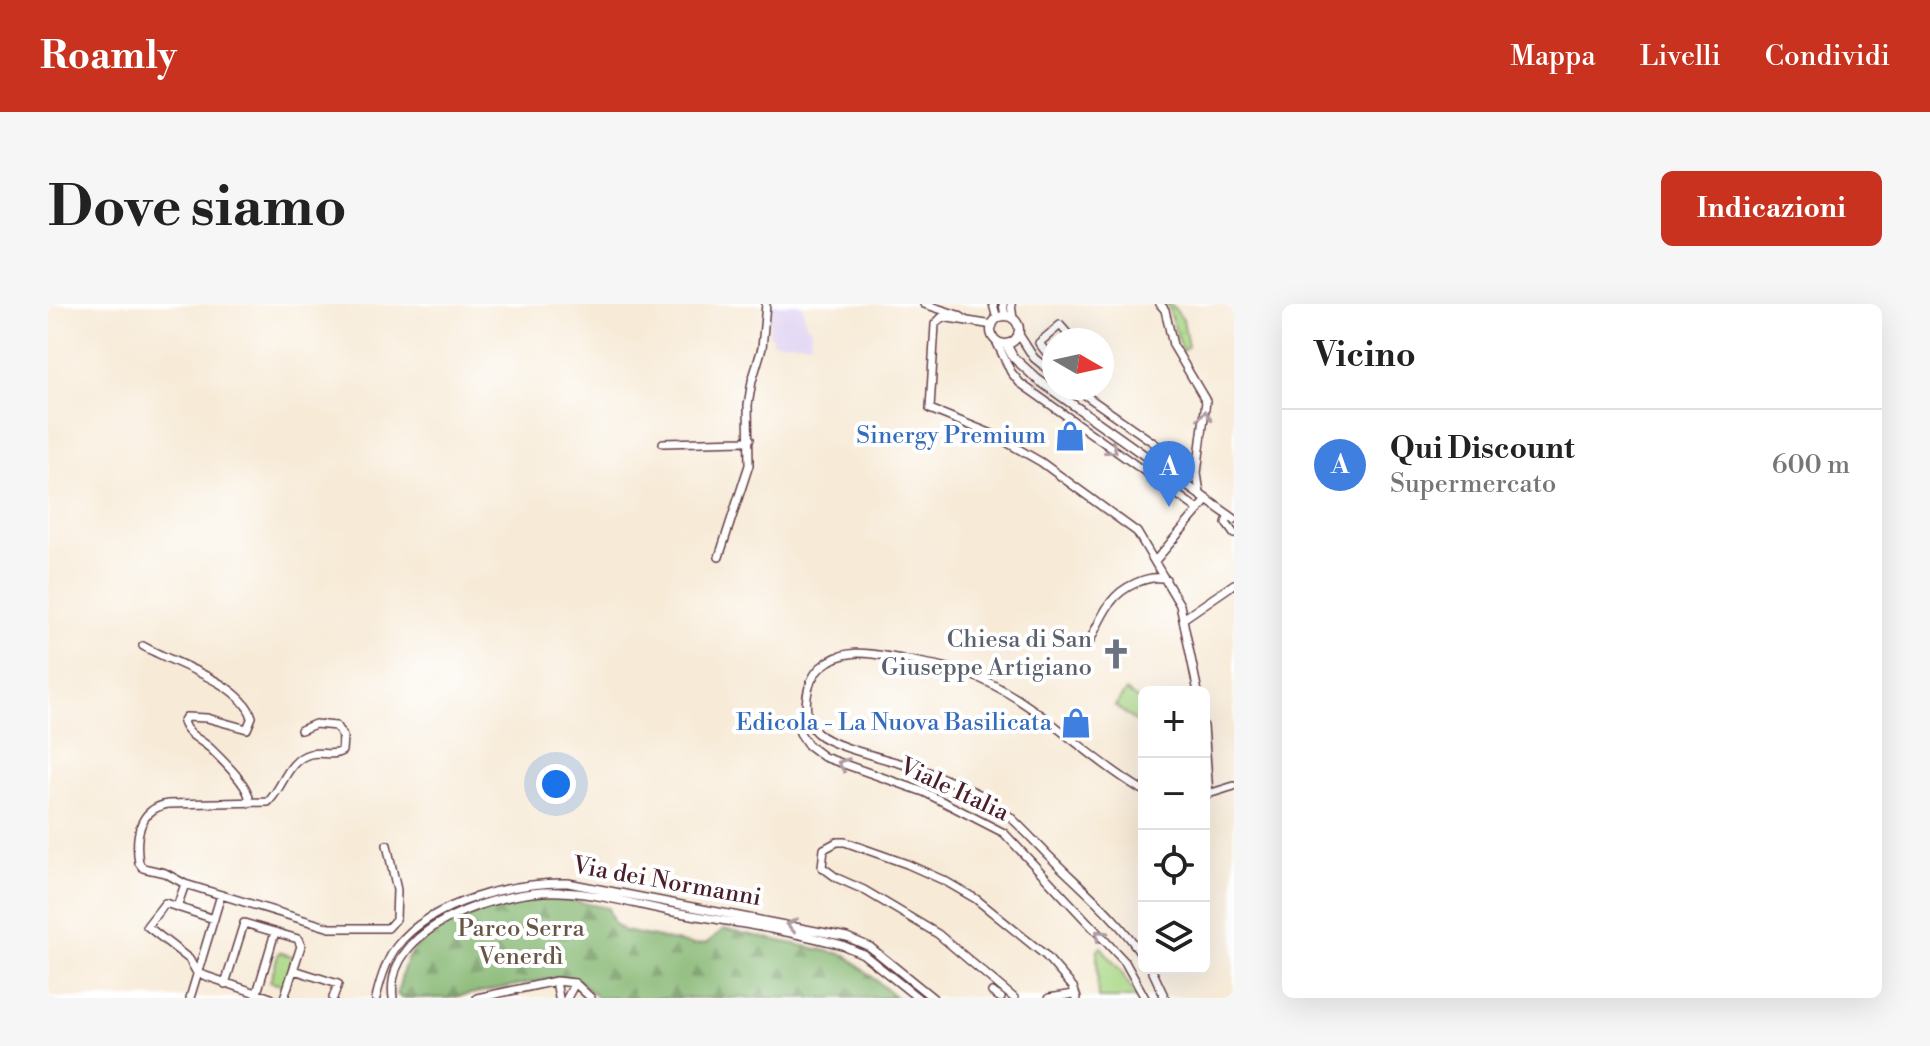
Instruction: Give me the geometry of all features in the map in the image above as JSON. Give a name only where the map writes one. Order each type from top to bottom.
[{"type":"street","points":[[719,557],[722,537],[749,465],[748,405],[762,348],[761,318],[766,304]]},
{"type":"street","points":[[924,304],[947,308],[966,321]]},
{"type":"street","points":[[993,304],[1002,320]]},
{"type":"street","points":[[1002,320],[1003,304]]},
{"type":"street","points":[[1011,304],[992,336],[996,341],[1037,379],[1231,517],[1226,523],[1234,534]]},
{"type":"street","points":[[1155,561],[1199,510],[1204,497],[1197,473],[1206,401],[1173,345],[1165,310],[1160,304]]},
{"type":"street","points":[[1005,347],[1015,340],[1018,325],[1002,320],[966,321],[942,317],[935,324],[930,409],[992,434],[1041,462],[1137,532],[1180,605],[1197,686]]},
{"type":"street","points":[[1018,333],[1034,358],[1042,364]]},
{"type":"street","points":[[1005,347],[1011,372],[1020,383],[1199,510]]},
{"type":"street","points":[[1011,372],[1022,366]]},
{"type":"street","points":[[1092,400],[1197,473]]},
{"type":"street","points":[[663,443],[750,439]]},
{"type":"street","points":[[1144,541],[1154,548],[1168,547]]},
{"type":"street","points":[[1087,647],[1112,600],[1142,580],[1166,579]]},
{"type":"street","points":[[1183,619],[1234,584]]},
{"type":"street","points":[[143,646],[220,682],[249,709],[252,721],[247,729],[195,716],[186,717],[183,722],[188,732],[212,751],[248,790],[249,803]]},
{"type":"street","name":"Viale Italia","points":[[1138,787],[1014,698],[981,679],[957,670],[873,654],[848,653],[822,665],[812,675],[808,716],[810,725],[819,735],[928,772],[982,796],[1005,813],[1138,949]]},
{"type":"street","name":"Viale Italia","points":[[808,716],[800,726],[800,733],[808,745],[824,757],[924,792],[1004,833],[1125,962],[1145,998]]},
{"type":"street","points":[[301,730],[315,724],[336,726],[343,737],[342,751],[336,755],[306,755],[286,775],[272,799],[264,804],[198,802],[161,805],[142,821],[137,835],[140,866],[165,873],[185,884],[330,928],[388,928],[396,919],[397,890],[387,845]]},
{"type":"street","points":[[1210,794],[1234,786]]},
{"type":"street","points":[[1014,998],[938,934],[864,890],[828,873],[822,867],[821,854],[824,849],[837,842],[845,842],[907,864],[976,899],[1045,955],[1073,987],[1072,997],[1049,998]]},
{"type":"street","name":"Via dei Normanni","points":[[376,998],[390,957],[398,945],[423,924],[456,905],[479,897],[545,883],[568,883],[847,937],[870,947],[933,998]]},
{"type":"street","points":[[177,907],[185,884]]},
{"type":"street","name":"Via dei Normanni","points":[[393,998],[397,968],[403,954],[414,940],[432,928],[453,916],[494,901],[560,891],[842,945],[863,954],[918,998]]},
{"type":"street","points":[[190,998],[221,895]]},
{"type":"street","points":[[214,919],[165,903],[147,926],[189,959],[197,973],[271,998]]},
{"type":"street","points":[[225,984],[244,923],[298,939],[301,946],[284,998]]},
{"type":"street","points":[[257,993],[275,932]]},
{"type":"street","points":[[294,970],[338,984],[333,998]]},
{"type":"street","points":[[1154,974],[1165,998]]},
{"type":"street","points":[[556,981],[559,998]]},
{"type":"street","points":[[477,998],[556,981],[575,983],[591,998]]},
{"type":"street","points":[[567,998],[575,983]]},
{"type":"street","points":[[992,992],[1001,998]]},
{"type":"shaded area","points":[[771,304],[802,304],[806,324],[811,328],[810,343],[772,342],[772,335],[769,335]]},
{"type":"green space","points":[[1167,304],[1171,304],[1183,320],[1188,347],[1182,351]]},
{"type":"green space","points":[[1126,691],[1138,700],[1138,723],[1115,706]]},
{"type":"green space","name":"Parco Serra Venerdì","points":[[550,896],[608,908],[614,924],[624,931],[695,945],[707,943],[724,929],[846,955],[897,998],[598,998],[577,979],[554,978],[449,998],[401,998],[397,994],[409,956],[440,929],[495,907]]},
{"type":"green space","points":[[1101,947],[1137,998],[1098,998],[1097,951]]},
{"type":"green space","points":[[279,952],[294,957],[286,986],[270,982]]},
{"type":"place","name":"Sinergy Premium","points":[[1070,436]]},
{"type":"place","name":"Qui Discount","points":[[1169,507]]},
{"type":"place","name":"Chiesa di San Giuseppe Artigiano","points":[[1116,654]]},
{"type":"place","name":"Edicola - La Nuova Basilicata","points":[[1076,723]]}]
